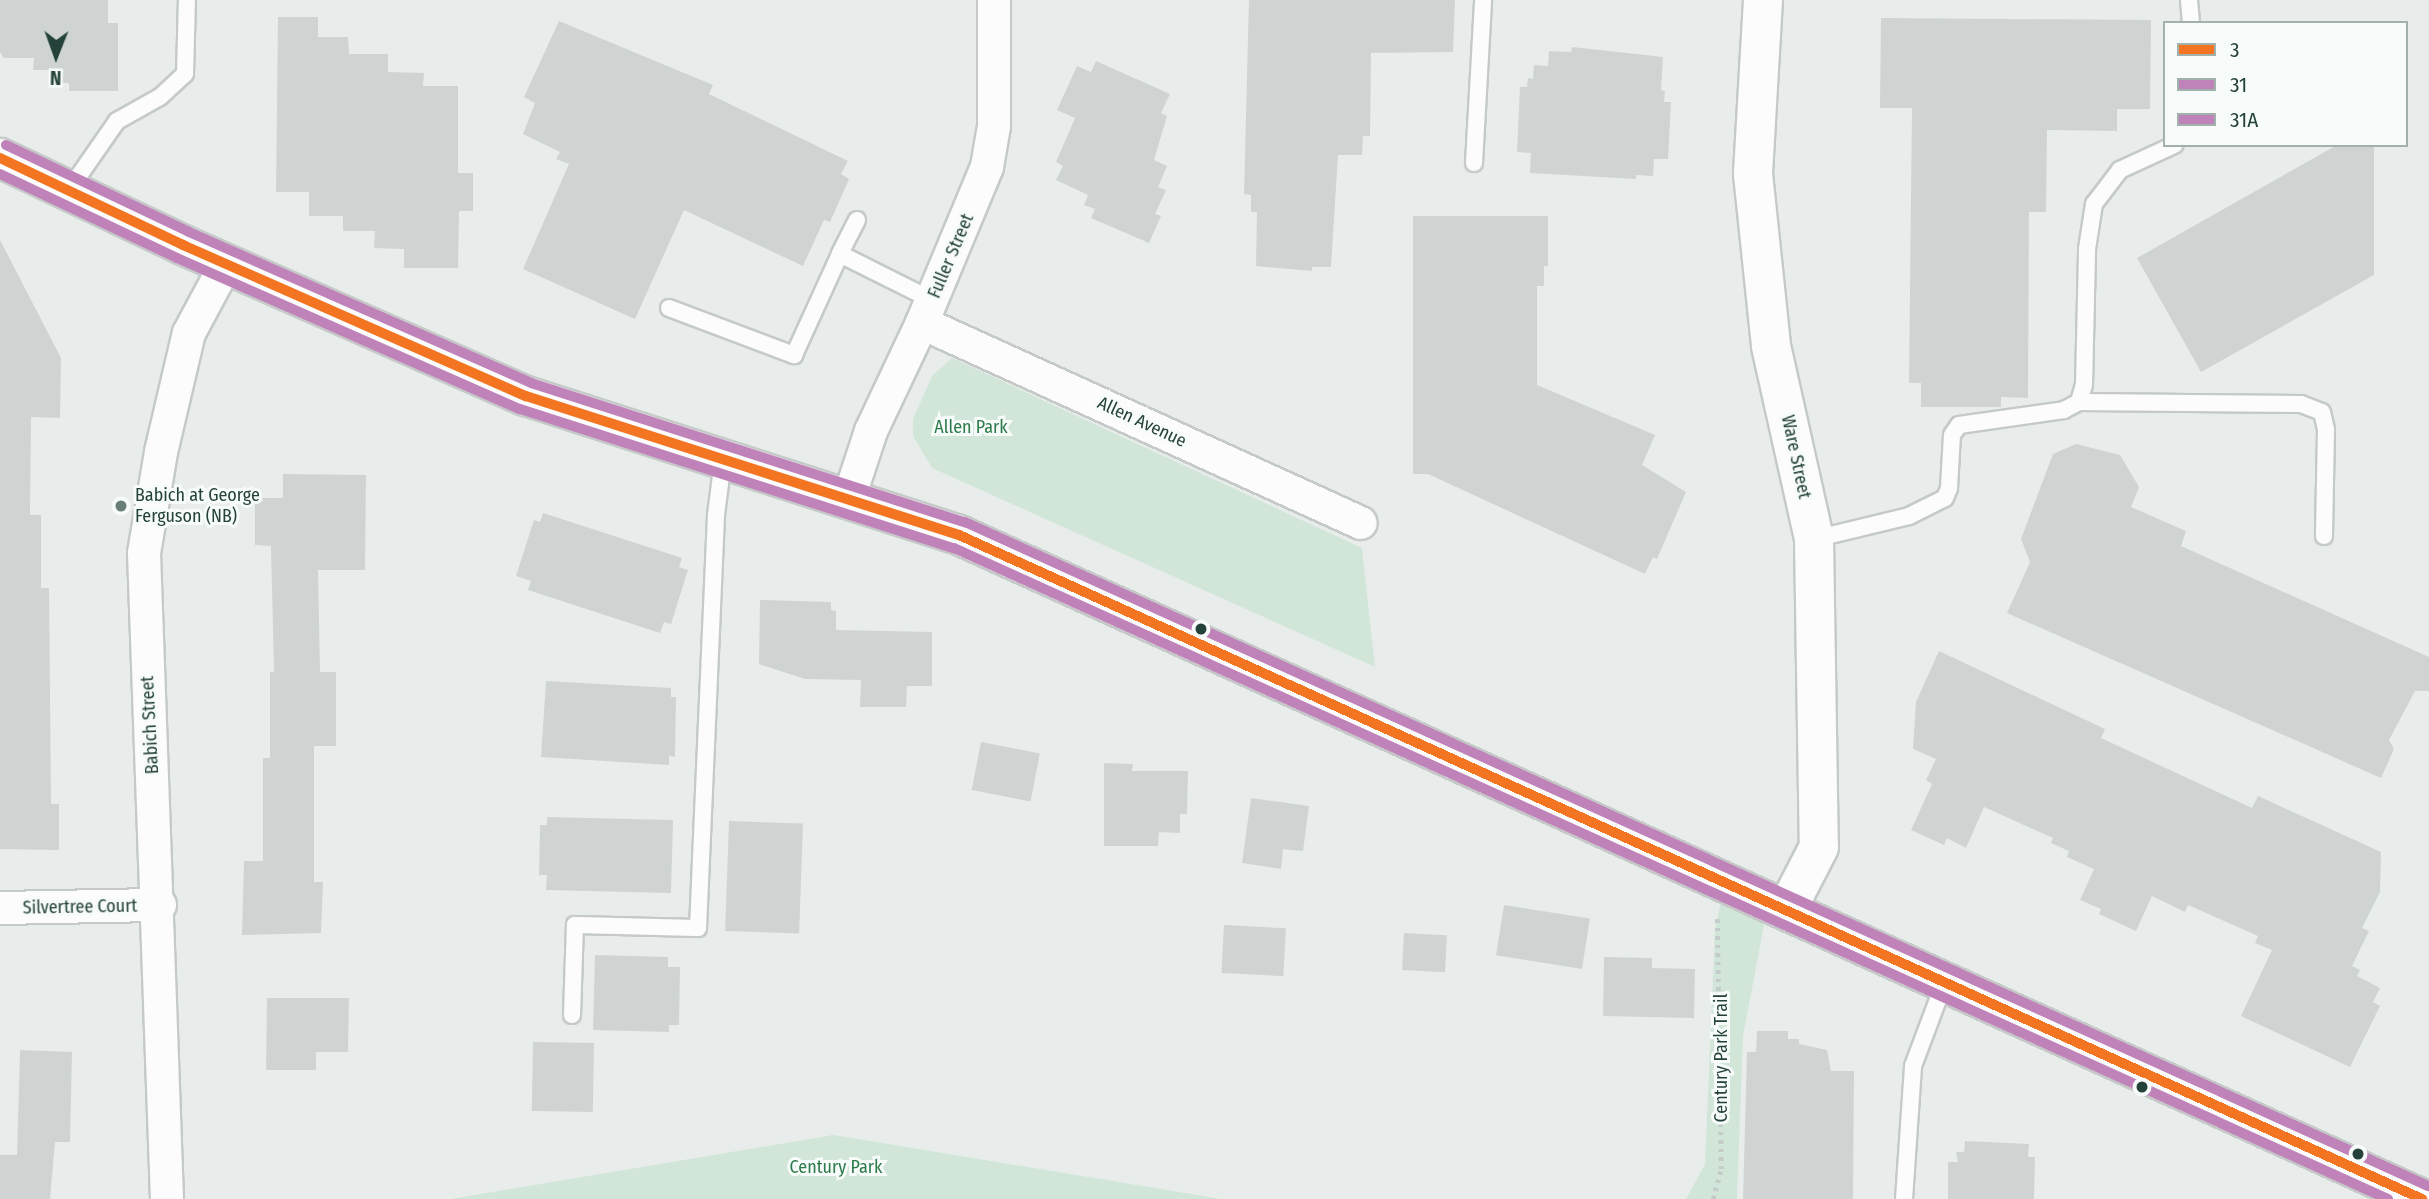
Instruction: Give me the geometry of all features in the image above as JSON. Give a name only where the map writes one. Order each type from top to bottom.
[{"type":"main road","name":"Ware Street","points":[[1763,0],[1755,187],[1771,346],[1814,539],[1819,847],[1787,909]]},
{"type":"main road","points":[[0,158],[226,264],[526,396],[959,535],[2422,1199]]},
{"type":"street","name":"Fuller Street","points":[[849,498],[871,431],[927,312],[987,167],[994,126],[994,0]]},
{"type":"street","name":"Babich Street","points":[[167,1199],[160,905],[144,553],[176,377],[189,332],[226,264]]},
{"type":"street","name":"Allen Avenue","points":[[927,312],[1361,523]]},
{"type":"street","name":"Silvertree Court","points":[[0,908],[160,905]]},
{"type":"lane","points":[[69,190],[117,121],[160,97],[185,74],[187,0]]},
{"type":"lane","points":[[1474,163],[1483,0]]},
{"type":"lane","points":[[2189,0],[2191,21]]},
{"type":"lane","points":[[2079,402],[2094,204],[2120,170],[2170,147]]},
{"type":"lane","points":[[669,308],[794,355],[857,220]]},
{"type":"lane","points":[[840,254],[927,312]]},
{"type":"lane","points":[[1814,539],[1909,516],[1945,498],[1950,488],[1952,435],[1959,425],[2064,410],[2079,402],[2301,404],[2322,412],[2326,430],[2324,536]]},
{"type":"lane","points":[[572,1016],[575,925],[698,928],[716,515],[723,460]]},
{"type":"lane","points":[[1903,1199],[1913,1066],[1945,981]]},
{"type":"path","name":"Century Park Trail","points":[[1713,1199],[1721,1169],[1717,918]]},
{"type":"green space","name":"Allen Park","points":[[952,358],[1362,548],[1375,667],[932,468],[913,436],[913,419],[932,376]]},
{"type":"green space","points":[[1724,886],[1768,904],[1743,1036],[1737,1199],[1686,1199],[1705,1164],[1715,930]]},
{"type":"green space","name":"Century Park","points":[[834,1135],[1221,1199],[451,1199]]},
{"type":"building","points":[[0,0],[108,0],[108,23],[118,23],[118,91],[69,91],[69,83],[53,83],[52,70],[33,70],[34,58],[4,58],[0,52]]},
{"type":"building","points":[[1249,0],[1455,0],[1453,52],[1371,53],[1370,136],[1363,136],[1362,155],[1338,155],[1331,267],[1312,267],[1312,271],[1256,266],[1257,212],[1251,212],[1251,195],[1244,194]]},
{"type":"building","points":[[278,17],[318,17],[318,37],[348,37],[349,54],[388,54],[388,72],[424,73],[423,86],[458,86],[458,173],[473,173],[473,211],[459,211],[458,268],[404,268],[404,249],[374,248],[375,231],[343,231],[343,216],[309,216],[309,192],[276,192]]},
{"type":"building","points":[[1881,18],[2151,20],[2150,109],[2117,109],[2117,131],[2047,130],[2046,212],[2029,212],[2028,398],[2001,397],[2001,407],[1921,407],[1921,383],[1909,383],[1912,108],[1880,108]]},
{"type":"building","points":[[559,21],[713,85],[709,94],[848,161],[841,174],[849,179],[830,222],[824,220],[803,266],[684,210],[635,319],[523,269],[569,164],[556,159],[560,152],[523,134],[535,103],[524,97]]},
{"type":"building","points":[[1572,47],[1663,57],[1661,90],[1665,91],[1664,102],[1671,102],[1668,159],[1654,159],[1653,176],[1636,175],[1636,179],[1530,173],[1531,153],[1517,152],[1520,87],[1527,87],[1528,78],[1533,79],[1534,65],[1548,66],[1549,51],[1571,52]]},
{"type":"building","points":[[1096,61],[1170,94],[1161,113],[1167,116],[1154,160],[1167,166],[1158,187],[1166,190],[1155,214],[1161,216],[1149,243],[1091,218],[1095,209],[1084,205],[1088,195],[1056,180],[1063,166],[1056,162],[1075,118],[1057,110],[1077,66],[1091,72]]},
{"type":"building","points":[[2333,147],[2374,147],[2374,275],[2201,372],[2137,258]]},
{"type":"building","points":[[1413,216],[1548,216],[1548,266],[1544,266],[1544,286],[1537,286],[1537,385],[1655,435],[1642,465],[1686,492],[1657,559],[1653,557],[1645,574],[1428,474],[1413,474]]},
{"type":"building","points":[[0,240],[61,358],[60,418],[31,417],[30,515],[41,515],[41,588],[49,588],[51,804],[59,804],[59,850],[0,849]]},
{"type":"building","points":[[2076,444],[2120,455],[2139,487],[2131,507],[2186,531],[2181,546],[2429,657],[2429,691],[2415,691],[2389,740],[2394,749],[2381,778],[2007,613],[2030,562],[2021,539],[2053,454]]},
{"type":"building","points":[[283,474],[366,475],[365,570],[318,570],[320,672],[336,672],[336,746],[314,746],[314,882],[323,882],[321,933],[242,935],[244,861],[263,861],[263,758],[270,758],[270,672],[274,672],[271,546],[255,545],[255,498],[283,498]]},
{"type":"building","points":[[543,513],[682,558],[679,567],[688,570],[671,624],[664,622],[660,633],[528,590],[531,581],[516,576],[534,520],[540,522]]},
{"type":"building","points":[[760,600],[831,602],[831,610],[836,611],[836,630],[932,632],[932,686],[907,686],[906,707],[860,707],[861,680],[805,679],[759,664]]},
{"type":"building","points":[[1939,651],[2105,729],[2101,738],[2252,808],[2258,796],[2381,852],[2380,892],[2362,928],[2369,931],[2352,966],[2360,970],[2357,976],[2380,988],[2373,1002],[2380,1006],[2350,1067],[2241,1016],[2272,950],[2255,943],[2258,936],[2188,905],[2185,912],[2152,896],[2136,931],[2099,914],[2101,909],[2080,900],[2094,869],[2067,857],[2069,851],[2051,843],[2053,838],[1984,807],[1966,848],[1947,838],[1944,845],[1911,830],[1932,784],[1926,780],[1936,759],[1913,749],[1916,702]]},
{"type":"building","points":[[546,681],[671,688],[671,697],[676,697],[675,757],[669,756],[669,765],[541,757]]},
{"type":"building","points":[[981,742],[1040,753],[1031,802],[972,790]]},
{"type":"building","points":[[1104,763],[1133,764],[1132,771],[1188,771],[1187,814],[1180,814],[1180,833],[1159,832],[1158,846],[1104,846]]},
{"type":"building","points":[[1251,798],[1309,806],[1303,851],[1283,849],[1281,869],[1242,863]]},
{"type":"building","points":[[547,817],[673,820],[671,893],[546,890],[547,875],[539,875],[540,825],[547,825]]},
{"type":"building","points":[[729,821],[803,824],[799,934],[725,931]]},
{"type":"building","points":[[1504,905],[1590,919],[1582,969],[1496,955]]},
{"type":"building","points":[[1224,925],[1286,928],[1283,976],[1221,973]]},
{"type":"building","points":[[1404,933],[1447,935],[1445,972],[1402,970]]},
{"type":"building","points":[[595,955],[668,957],[668,967],[680,967],[679,1025],[669,1025],[669,1032],[593,1030]]},
{"type":"building","points":[[1604,957],[1652,958],[1652,968],[1695,969],[1694,1018],[1603,1016]]},
{"type":"building","points":[[267,998],[349,998],[348,1052],[316,1052],[316,1070],[266,1070]]},
{"type":"building","points":[[1757,1031],[1788,1031],[1788,1039],[1799,1039],[1799,1044],[1827,1050],[1831,1071],[1854,1071],[1853,1199],[1743,1199],[1747,1052],[1756,1052]]},
{"type":"building","points":[[533,1042],[594,1043],[593,1112],[532,1111]]},
{"type":"building","points":[[20,1050],[72,1052],[70,1142],[55,1142],[50,1199],[0,1199],[0,1155],[17,1155]]},
{"type":"building","points":[[1965,1141],[2029,1144],[2028,1157],[2035,1157],[2034,1199],[1948,1199],[1948,1162],[1958,1162],[1956,1152],[1964,1152]]},
{"type":"transit line","name":"31A","points":[[6,145],[189,232],[531,383],[965,522],[2428,1186]]},
{"type":"transit line","name":"3","points":[[0,158],[183,245],[526,396],[959,535],[2422,1199]]},
{"type":"transit line","name":"31","points":[[0,174],[177,258],[520,409],[954,548],[2388,1199]]},
{"type":"place","name":"Babich at George Ferguson (NB)","points":[[121,506]]}]
